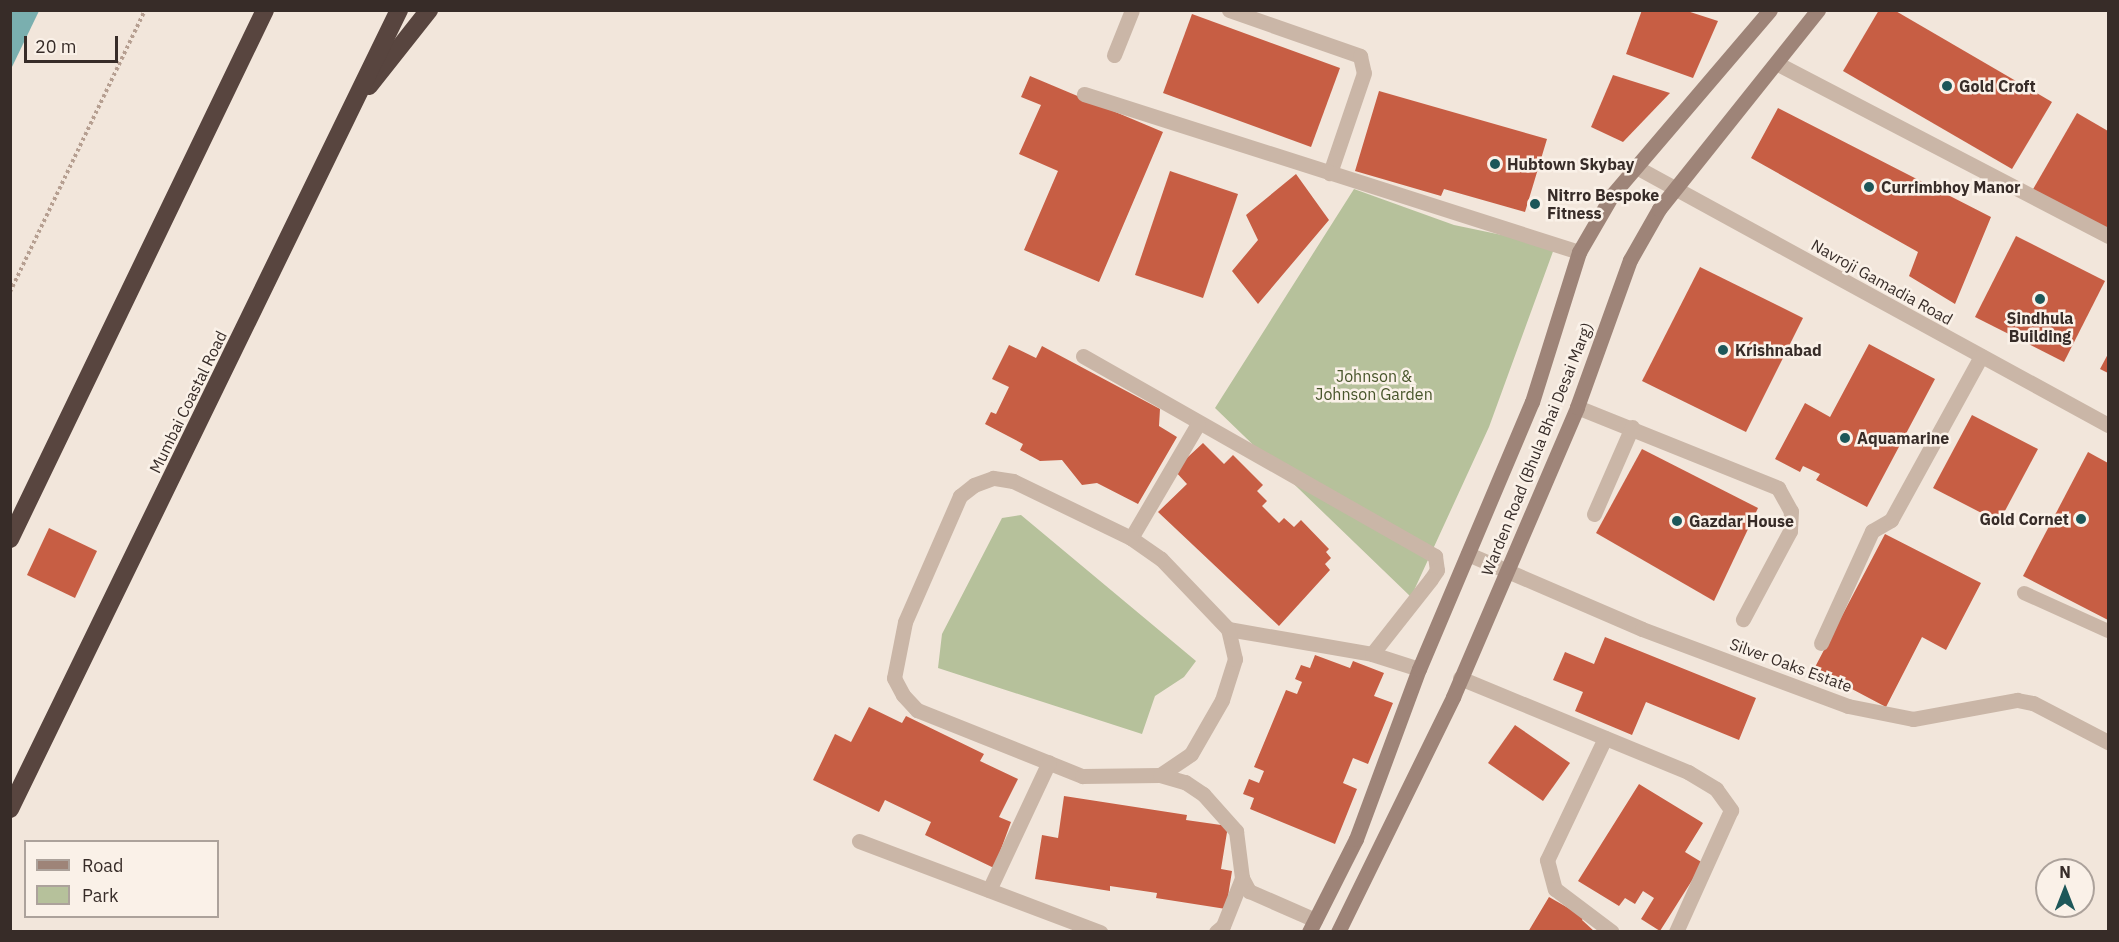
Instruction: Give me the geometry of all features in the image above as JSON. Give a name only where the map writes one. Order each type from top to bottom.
[{"type":"highway","points":[[10,539],[265,10]]},
{"type":"highway","name":"Mumbai Coastal Road","points":[[10,809],[399,10]]},
{"type":"highway","points":[[354,103],[396,56],[429,10]]},
{"type":"main road","name":"Warden Road (Bhula Bhai Desai Marg)","points":[[1312,926],[1356,839],[1419,669],[1532,402],[1579,252],[1612,195],[1638,168],[1770,10]]},
{"type":"main road","name":"Warden Road (Bhula Bhai Desai Marg)","points":[[1338,932],[1460,678],[1507,570],[1577,407],[1630,260],[1659,209],[1778,64],[1818,10]]},
{"type":"street","points":[[1114,55],[1132,10]]},
{"type":"street","points":[[1229,10],[1360,56],[1364,73],[1330,173]]},
{"type":"street","points":[[1778,64],[2109,236]]},
{"type":"street","points":[[1084,94],[1579,252]]},
{"type":"street","name":"Navroji Gamadia Road","points":[[1638,168],[2109,425]]},
{"type":"street","points":[[1083,356],[1198,424],[1435,556],[1437,570],[1372,654]]},
{"type":"street","points":[[1821,643],[1872,531],[1891,520],[1981,356]]},
{"type":"street","points":[[1577,407],[1632,427],[1778,488],[1791,511],[1790,531],[1743,619]]},
{"type":"street","points":[[1131,538],[1198,424]]},
{"type":"street","points":[[1594,514],[1632,427]]},
{"type":"street","points":[[1160,775],[1191,754],[1222,700],[1235,660],[1228,629],[1161,559],[1131,538],[1013,481],[993,478],[974,484],[960,496],[905,622],[894,678],[917,710],[1082,776],[1160,775],[1185,782],[1203,794],[1236,831],[1242,878],[1249,891],[1312,926]]},
{"type":"street","name":"Silver Oaks Estate","points":[[1468,554],[1642,629],[1848,706],[1914,719],[2017,700],[2033,703],[2109,742]]},
{"type":"street","points":[[1228,629],[1372,654],[1419,669]]},
{"type":"street","points":[[1460,678],[1688,772],[1716,789],[1731,810],[1676,932]]},
{"type":"street","points":[[1605,738],[1547,860],[1555,889],[1612,932]]},
{"type":"street","points":[[989,891],[1049,762]]},
{"type":"street","points":[[859,841],[1100,932]]},
{"type":"street","points":[[1216,932],[1223,926],[1242,878]]},
{"type":"lane","points":[[2024,593],[2109,631]]},
{"type":"path","points":[[10,292],[145,10]]},
{"type":"green space","name":"Johnson & Johnson Garden","points":[[1354,189],[1454,225],[1555,246],[1489,427],[1411,597],[1215,408]]},
{"type":"green space","points":[[1021,515],[1196,661],[1184,677],[1155,696],[1142,734],[938,668],[942,634],[1002,518]]},
{"type":"water","points":[[10,11],[39,11],[11,69]]},
{"type":"building","points":[[1642,10],[1684,10],[1718,21],[1693,78],[1626,54]]},
{"type":"building","name":"Gold Croft","points":[[1879,10],[1894,10],[2052,102],[2012,169],[1843,71]]},
{"type":"building","points":[[1192,14],[1340,68],[1311,147],[1163,93]]},
{"type":"building","points":[[1613,75],[1670,93],[1623,142],[1591,127]]},
{"type":"building","points":[[1030,76],[1163,132],[1099,282],[1024,250],[1058,171],[1019,154],[1041,105],[1021,97]]},
{"type":"building","points":[[1379,91],[1547,139],[1525,212],[1444,189],[1441,196],[1355,171]]},
{"type":"building","name":"Currimbhoy Manor","points":[[1778,108],[1991,217],[1955,304],[1909,276],[1918,252],[1751,158]]},
{"type":"building","points":[[2077,113],[2108,131],[2108,235],[2032,191]]},
{"type":"building","points":[[1170,171],[1238,194],[1203,298],[1135,275]]},
{"type":"building","points":[[1296,174],[1329,220],[1258,304],[1232,271],[1258,240],[1246,215]]},
{"type":"building","name":"Sindhula Building","points":[[2016,236],[2105,281],[2064,362],[1975,317]]},
{"type":"building","name":"Krishnabad","points":[[1700,267],[1803,318],[1746,432],[1642,381]]},
{"type":"building","name":"Aquamarine","points":[[1869,344],[1935,379],[1867,507],[1816,480],[1820,474],[1803,466],[1800,472],[1775,459],[1805,403],[1830,417]]},
{"type":"building","points":[[1009,345],[1036,358],[1042,346],[1160,409],[1159,426],[1177,437],[1138,504],[1097,483],[1082,485],[1062,460],[1040,461],[1020,450],[1023,444],[985,424],[991,412],[996,414],[1009,387],[992,379]]},
{"type":"building","points":[[2108,354],[2108,373],[2100,369]]},
{"type":"building","points":[[1972,415],[2038,449],[1999,522],[1933,488]]},
{"type":"building","points":[[1203,443],[1224,464],[1233,455],[1263,485],[1257,491],[1267,501],[1262,506],[1279,523],[1284,518],[1294,527],[1301,520],[1329,549],[1326,552],[1331,558],[1325,564],[1330,570],[1279,626],[1158,512],[1187,484],[1174,470]]},
{"type":"building","name":"Gazdar House","points":[[1642,449],[1758,508],[1714,601],[1596,533]]},
{"type":"building","name":"Gold Cornet","points":[[2088,452],[2108,463],[2108,620],[2023,576]]},
{"type":"building","points":[[49,528],[97,551],[75,598],[27,575]]},
{"type":"building","points":[[1885,534],[1981,583],[1946,650],[1922,637],[1886,707],[1814,669]]},
{"type":"building","points":[[1605,637],[1756,698],[1739,740],[1646,702],[1632,735],[1575,711],[1583,692],[1553,680],[1565,652],[1594,664]]},
{"type":"building","points":[[1315,655],[1350,668],[1353,661],[1384,673],[1374,696],[1393,703],[1368,764],[1353,758],[1343,783],[1357,789],[1335,844],[1250,809],[1254,798],[1243,794],[1249,779],[1259,783],[1264,771],[1254,767],[1286,690],[1297,694],[1302,682],[1295,679],[1301,665],[1310,668]]},
{"type":"building","points":[[869,707],[902,723],[906,716],[984,754],[980,761],[1018,779],[999,817],[1011,822],[994,868],[925,835],[931,822],[885,800],[879,812],[813,780],[835,734],[851,742]]},
{"type":"building","points":[[1515,725],[1570,763],[1543,801],[1488,763]]},
{"type":"building","points":[[1639,784],[1703,823],[1685,852],[1703,863],[1660,931],[1641,919],[1654,898],[1643,891],[1635,904],[1625,898],[1619,906],[1578,881]]},
{"type":"building","points":[[1064,796],[1187,815],[1186,820],[1228,826],[1221,869],[1232,871],[1226,909],[1156,898],[1157,893],[1110,886],[1110,891],[1035,879],[1042,835],[1058,838]]},
{"type":"building","points":[[1549,897],[1584,917],[1582,920],[1595,932],[1528,932]]},
{"type":"place","name":"Gold Croft","points":[[1947,86]]},
{"type":"place","name":"Hubtown Skybay","points":[[1495,164]]},
{"type":"place","name":"Currimbhoy Manor","points":[[1869,187]]},
{"type":"place","name":"Nitrro Bespoke Fitness","points":[[1535,204]]},
{"type":"place","name":"Sindhula Building","points":[[2040,299]]},
{"type":"place","name":"Krishnabad","points":[[1723,350]]},
{"type":"place","name":"Aquamarine","points":[[1845,438]]},
{"type":"place","name":"Gold Cornet","points":[[2081,519]]},
{"type":"place","name":"Gazdar House","points":[[1677,521]]}]
